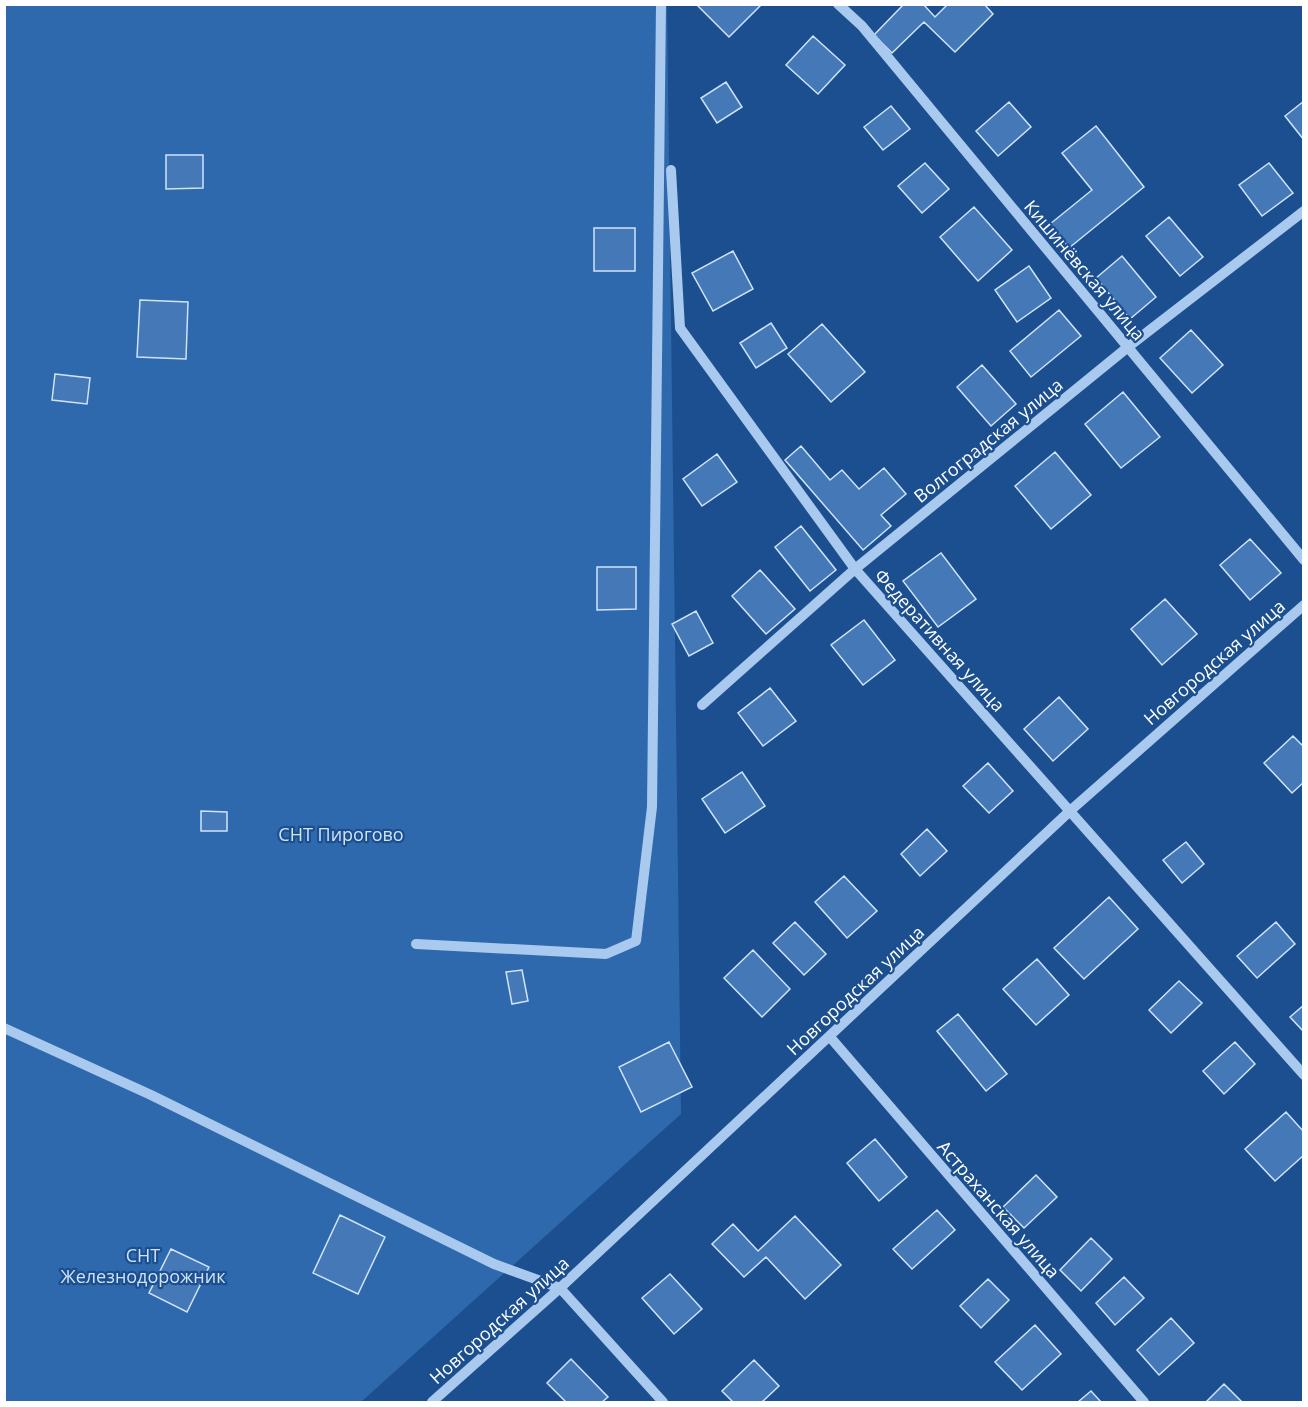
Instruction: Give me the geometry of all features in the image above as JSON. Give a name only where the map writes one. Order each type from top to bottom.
[{"type":"street","points":[[416,944],[606,954],[636,941],[652,807],[662,4]]},
{"type":"street","name":"Кишинёвская улица","points":[[838,4],[862,26],[1304,560]]},
{"type":"street","name":"Федеративная улица","points":[[671,170],[680,328],[855,569],[1304,1075]]},
{"type":"street","name":"Волгоградская улица","points":[[702,705],[855,569],[1128,348],[1304,211]]},
{"type":"street","name":"Новгородская улица","points":[[432,1402],[560,1288],[1071,810],[1304,605]]},
{"type":"street","points":[[4,1028],[151,1095],[494,1264],[560,1288],[663,1402]]},
{"type":"street","name":"Астраханская улица","points":[[830,1037],[1144,1402]]},
{"type":"green space","name":"СНТ Пирогово","points":[[5,5],[667,5],[681,1114],[361,1402],[5,1402]]},
{"type":"building","points":[[700,4],[762,4],[729,37],[698,6]]},
{"type":"building","points":[[904,4],[923,4],[935,17],[948,4],[984,4],[993,14],[955,52],[924,22],[892,53],[874,35]]},
{"type":"building","points":[[813,36],[845,65],[818,94],[786,65]]},
{"type":"building","points":[[726,82],[742,107],[717,123],[701,98]]},
{"type":"building","points":[[1304,101],[1304,140],[1285,116]]},
{"type":"building","points":[[1009,102],[1031,127],[998,156],[976,131]]},
{"type":"building","points":[[891,106],[910,129],[883,150],[864,127]]},
{"type":"building","points":[[1096,126],[1144,187],[1069,248],[1050,224],[1092,190],[1062,153]]},
{"type":"building","points":[[166,155],[203,155],[203,188],[166,189]]},
{"type":"building","points":[[925,163],[949,189],[922,213],[898,186]]},
{"type":"building","points":[[1269,163],[1293,193],[1262,216],[1239,185]]},
{"type":"building","points":[[974,207],[1012,250],[978,281],[940,237]]},
{"type":"building","points":[[1169,217],[1203,257],[1180,276],[1146,236]]},
{"type":"building","points":[[594,228],[635,228],[635,271],[594,271]]},
{"type":"building","points":[[733,251],[753,289],[713,311],[692,273]]},
{"type":"building","points":[[1122,256],[1156,297],[1130,319],[1096,278]]},
{"type":"building","points":[[1029,266],[1051,298],[1017,322],[995,290]]},
{"type":"building","points":[[140,300],[188,302],[186,359],[137,357]]},
{"type":"building","points":[[1059,310],[1081,336],[1031,377],[1010,351]]},
{"type":"building","points":[[771,323],[787,348],[756,368],[740,343]]},
{"type":"building","points":[[822,324],[865,372],[831,402],[788,354]]},
{"type":"building","points":[[1191,330],[1223,365],[1192,393],[1160,358]]},
{"type":"building","points":[[982,365],[1016,404],[991,426],[957,387]]},
{"type":"building","points":[[55,374],[90,378],[87,404],[52,400]]},
{"type":"building","points":[[1123,392],[1160,437],[1121,468],[1085,424]]},
{"type":"building","points":[[801,446],[830,480],[842,470],[859,489],[884,468],[906,494],[881,515],[891,526],[863,550],[785,460]]},
{"type":"building","points":[[1055,452],[1091,495],[1051,529],[1015,486]]},
{"type":"building","points":[[717,454],[737,482],[702,506],[683,479]]},
{"type":"building","points":[[801,526],[836,570],[810,591],[775,547]]},
{"type":"building","points":[[1250,539],[1281,573],[1250,600],[1220,565]]},
{"type":"building","points":[[941,553],[976,599],[938,627],[903,581]]},
{"type":"building","points":[[597,567],[636,567],[636,609],[597,610]]},
{"type":"building","points":[[760,570],[795,609],[766,634],[732,596]]},
{"type":"building","points":[[1165,599],[1197,634],[1162,665],[1131,629]]},
{"type":"building","points":[[696,611],[713,643],[689,656],[672,624]]},
{"type":"building","points":[[864,620],[895,660],[863,685],[831,645]]},
{"type":"building","points":[[770,688],[796,721],[763,746],[738,713]]},
{"type":"building","points":[[1059,697],[1088,729],[1053,761],[1024,729]]},
{"type":"building","points":[[1293,736],[1304,747],[1304,782],[1292,793],[1264,763]]},
{"type":"building","points":[[988,763],[1013,791],[989,813],[963,786]]},
{"type":"building","points":[[742,772],[765,806],[725,833],[702,799]]},
{"type":"building","points":[[201,811],[227,812],[227,831],[201,831]]},
{"type":"building","points":[[927,829],[947,851],[920,876],[901,854]]},
{"type":"building","points":[[1186,842],[1204,864],[1182,883],[1163,860]]},
{"type":"building","points":[[844,876],[877,911],[847,938],[815,902]]},
{"type":"building","points":[[1109,897],[1138,929],[1084,979],[1054,948]]},
{"type":"building","points":[[795,922],[826,954],[804,975],[773,943]]},
{"type":"building","points":[[1276,922],[1295,944],[1257,978],[1237,956]]},
{"type":"building","points":[[753,950],[790,989],[762,1017],[724,978]]},
{"type":"building","points":[[1037,959],[1069,995],[1036,1025],[1003,989]]},
{"type":"building","points":[[522,970],[528,1001],[512,1004],[506,972]]},
{"type":"building","points":[[1179,981],[1202,1003],[1171,1033],[1149,1010]]},
{"type":"building","points":[[1304,1005],[1304,1032],[1290,1017]]},
{"type":"building","points":[[958,1014],[1007,1074],[986,1091],[937,1031]]},
{"type":"building","points":[[669,1042],[692,1087],[641,1112],[619,1067]]},
{"type":"building","points":[[1235,1042],[1255,1064],[1224,1094],[1203,1071]]},
{"type":"building","points":[[1286,1112],[1304,1132],[1304,1155],[1275,1181],[1245,1149]]},
{"type":"building","points":[[875,1139],[907,1177],[879,1201],[847,1163]]},
{"type":"building","points":[[1036,1175],[1057,1197],[1024,1228],[1003,1207]]},
{"type":"building","points":[[937,1210],[955,1230],[912,1269],[893,1249]]},
{"type":"building","points":[[340,1215],[385,1237],[358,1294],[313,1273]]},
{"type":"building","points":[[795,1216],[841,1265],[805,1299],[766,1257],[744,1277],[712,1244],[733,1224],[758,1251]]},
{"type":"building","points":[[1091,1238],[1112,1259],[1081,1291],[1060,1270]]},
{"type":"building","points":[[171,1249],[209,1267],[187,1312],[149,1293]]},
{"type":"building","points":[[670,1274],[702,1309],[674,1334],[642,1298]]},
{"type":"building","points":[[1124,1277],[1144,1298],[1115,1325],[1096,1303]]},
{"type":"building","points":[[988,1279],[1009,1300],[981,1328],[960,1306]]},
{"type":"building","points":[[1171,1318],[1194,1343],[1159,1375],[1137,1350]]},
{"type":"building","points":[[1035,1325],[1061,1354],[1022,1390],[995,1362]]},
{"type":"building","points":[[571,1359],[608,1397],[602,1402],[566,1402],[547,1383]]},
{"type":"building","points":[[754,1360],[779,1386],[762,1402],[733,1402],[722,1391]]},
{"type":"building","points":[[1224,1384],[1242,1402],[1206,1402]]},
{"type":"building","points":[[1091,1391],[1101,1402],[1078,1402]]},
{"type":"park label","name":"СНТ Железнодорожник","points":[[143,1265]]}]
